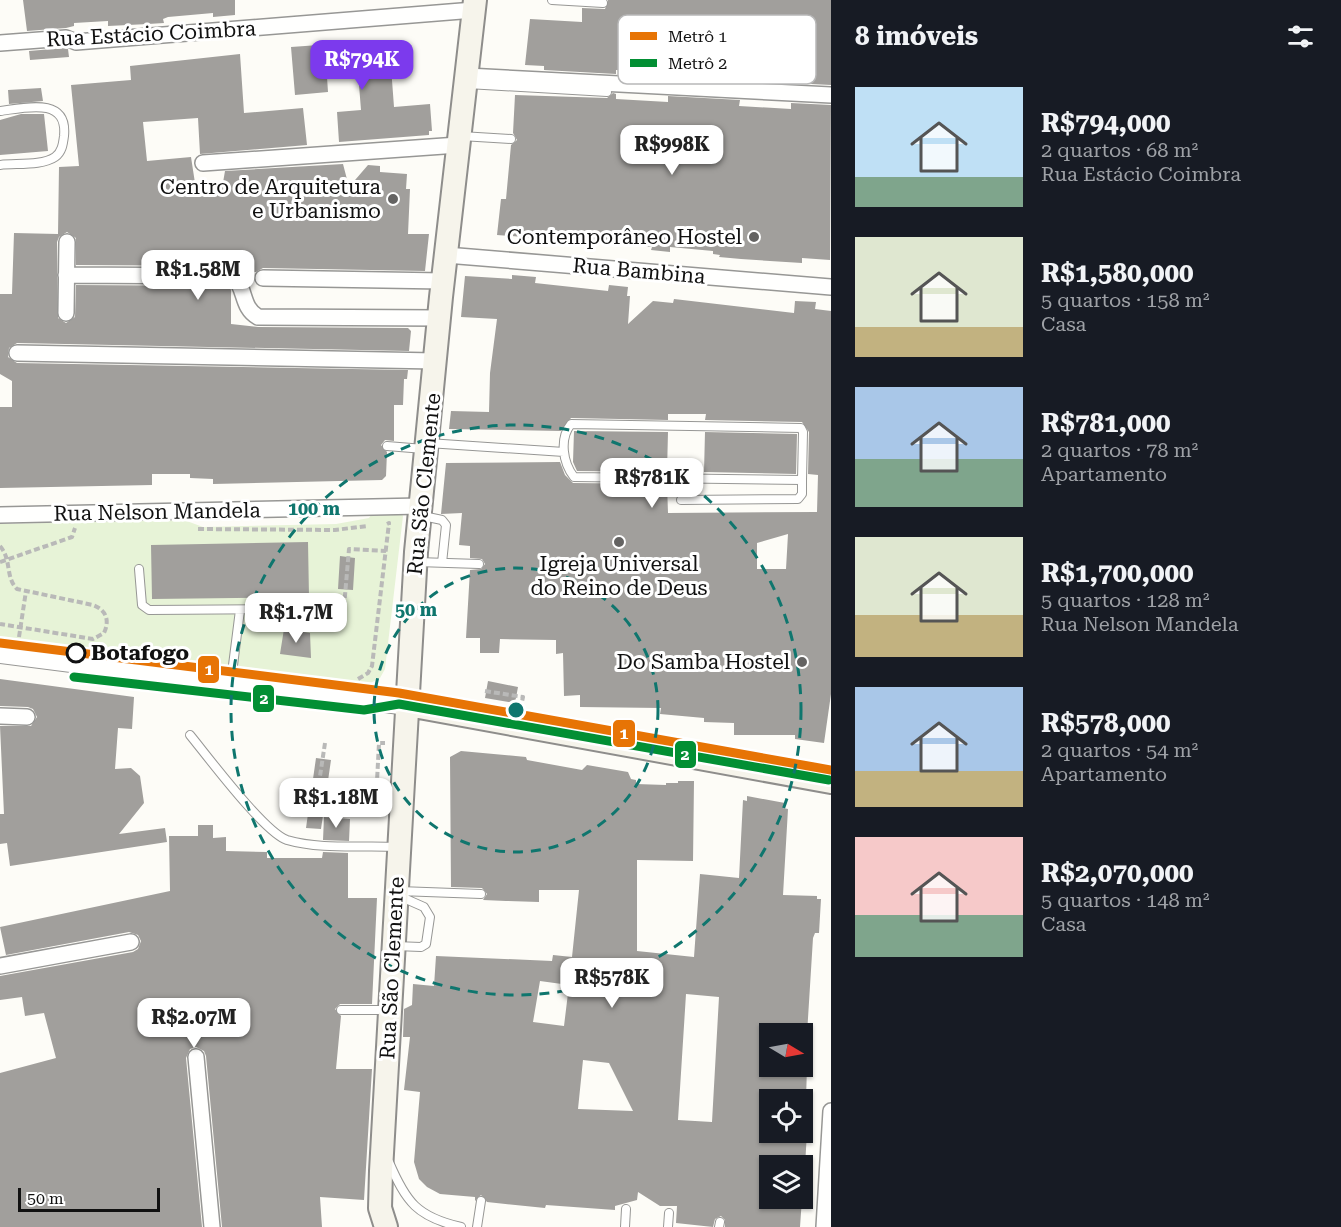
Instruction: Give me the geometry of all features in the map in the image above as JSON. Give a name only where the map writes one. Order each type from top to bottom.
[{"type":"main road","name":"Rua São Clemente","points":[[383,1225],[380,1194],[415,562],[458,140],[475,5]]},
{"type":"main road","points":[[408,705],[831,782]]},
{"type":"street","name":"Rua Estácio Coimbra","points":[[0,43],[66,38],[76,42],[445,12],[475,5]]},
{"type":"street","points":[[466,80],[831,95]]},
{"type":"street","points":[[203,163],[458,140]]},
{"type":"street","points":[[66,313],[67,242]]},
{"type":"street","name":"Rua Bambina","points":[[446,255],[831,287]]},
{"type":"street","points":[[66,275],[232,276],[238,280],[247,307],[258,317],[439,318]]},
{"type":"street","points":[[263,278],[443,281]]},
{"type":"street","points":[[17,353],[435,361]]},
{"type":"street","name":"Rua Nelson Mandela","points":[[0,515],[74,519],[421,511]]},
{"type":"street","points":[[5,644],[231,682],[408,705]]},
{"type":"street","points":[[0,716],[27,717]]},
{"type":"street","points":[[0,966],[131,942]]},
{"type":"street","points":[[196,1057],[212,1227]]},
{"type":"street","points":[[824,1227],[831,1111]]},
{"type":"lane","points":[[552,0],[603,3]]},
{"type":"lane","points":[[466,80],[607,92]]},
{"type":"lane","points":[[0,111],[48,106],[57,111],[64,131],[62,147],[57,156],[48,160],[0,165]]},
{"type":"lane","points":[[458,140],[511,140]]},
{"type":"lane","points":[[681,500],[798,499],[802,494],[803,432],[801,428],[571,424],[567,429],[564,452],[566,467],[574,477],[802,480]]},
{"type":"lane","points":[[387,446],[564,452]]},
{"type":"lane","points":[[421,511],[442,520],[446,525],[442,563]]},
{"type":"lane","points":[[415,562],[479,564]]},
{"type":"lane","points":[[139,568],[145,609],[306,609]]},
{"type":"lane","points":[[231,682],[240,610]]},
{"type":"lane","points":[[190,735],[263,820],[285,839],[307,844],[399,847]]},
{"type":"lane","points":[[396,893],[481,894]]},
{"type":"lane","points":[[393,946],[421,947],[426,944],[430,917],[424,907],[396,893]]},
{"type":"lane","points":[[341,1010],[390,1010]]},
{"type":"lane","points":[[383,1146],[402,1192],[419,1212],[441,1222],[461,1227]]},
{"type":"lane","points":[[477,1227],[481,1202]]},
{"type":"lane","points":[[625,1227],[626,1209]]},
{"type":"lane","points":[[668,1227],[669,1213]]},
{"type":"path","points":[[74,519],[85,526]]},
{"type":"path","points":[[64,526],[74,519]]},
{"type":"path","points":[[0,561],[68,540],[72,537],[74,519]]},
{"type":"path","points":[[351,681],[368,673],[372,666],[389,523],[380,524]]},
{"type":"path","points":[[194,527],[205,531],[311,530],[370,525]]},
{"type":"path","points":[[0,546],[7,559],[10,582],[17,589],[99,607],[104,612],[107,626],[104,633],[93,639],[0,624]]},
{"type":"path","points":[[344,607],[350,549],[386,551]]},
{"type":"path","points":[[19,637],[26,591]]},
{"type":"path","points":[[5,644],[19,637],[30,639]]},
{"type":"path","points":[[485,691],[506,695]]},
{"type":"path","points":[[325,743],[317,796],[376,800],[379,743],[406,745]]},
{"type":"green space","points":[[373,512],[400,512],[403,516],[385,669],[380,678],[361,688],[0,639],[0,524],[184,520],[203,527],[336,524],[369,518]]},
{"type":"building","points":[[23,0],[235,0],[235,15],[213,17],[213,13],[168,17],[163,19],[164,23],[108,26],[108,21],[74,23],[74,26],[66,28],[27,31]]},
{"type":"building","points":[[608,0],[831,0],[831,85],[811,84],[816,84],[816,15],[618,15],[618,70],[616,70],[616,74],[544,70],[544,66],[525,65],[530,19],[582,22],[582,8],[605,9]]},
{"type":"building","points":[[389,40],[394,107],[430,104],[432,131],[429,131],[429,135],[339,142],[337,112],[361,110],[357,60],[326,62],[328,92],[295,95],[291,47]]},
{"type":"building","points":[[68,49],[69,57],[30,60],[29,51]]},
{"type":"building","points":[[240,54],[244,113],[303,108],[307,145],[200,154],[198,118],[143,122],[147,161],[191,157],[197,196],[221,194],[225,171],[343,164],[349,187],[368,165],[380,166],[380,172],[407,174],[406,189],[410,189],[408,234],[429,234],[425,271],[263,268],[256,272],[242,272],[233,266],[76,265],[76,238],[67,232],[59,237],[57,242],[58,318],[66,323],[75,317],[76,285],[229,286],[231,324],[258,327],[408,328],[411,331],[409,351],[17,343],[9,348],[8,357],[17,363],[408,370],[407,379],[404,379],[403,405],[394,405],[394,441],[385,440],[381,445],[387,452],[386,476],[382,480],[213,484],[213,479],[190,478],[190,474],[152,474],[152,485],[0,488],[0,407],[12,407],[12,381],[0,374],[0,294],[12,294],[14,233],[58,234],[59,167],[79,166],[71,85],[131,80],[130,66]]},
{"type":"building","points":[[41,88],[43,101],[9,104],[8,90]]},
{"type":"building","points":[[613,93],[616,94],[616,99],[668,102],[668,96],[740,100],[739,106],[791,109],[791,103],[831,105],[830,260],[802,258],[802,263],[741,259],[719,257],[720,255],[713,254],[713,251],[670,247],[670,252],[651,250],[652,247],[497,235],[501,199],[506,199],[511,145],[517,140],[513,133],[515,95],[607,98]]},
{"type":"building","points":[[21,114],[44,114],[48,151],[0,155],[0,120]]},
{"type":"building","points":[[512,275],[536,277],[535,283],[608,291],[609,285],[628,287],[627,296],[630,296],[628,324],[653,301],[673,303],[674,299],[794,313],[795,301],[816,302],[815,309],[831,311],[831,694],[824,743],[795,739],[795,735],[734,735],[734,723],[704,722],[704,718],[660,714],[661,708],[580,707],[580,695],[564,696],[563,653],[556,654],[556,640],[500,639],[499,653],[480,653],[480,638],[466,638],[470,570],[481,569],[485,564],[482,559],[470,558],[470,546],[459,545],[462,513],[441,514],[446,463],[560,462],[565,475],[573,483],[667,484],[668,513],[817,512],[818,475],[808,474],[809,432],[802,422],[705,420],[706,414],[668,414],[668,420],[571,418],[561,431],[449,429],[451,411],[489,412],[490,373],[497,319],[461,317],[465,276],[512,279]],"holes":[[[788,534],[786,569],[757,569],[757,543]]]},
{"type":"building","points":[[574,431],[668,432],[667,472],[577,471],[573,462]]},
{"type":"building","points":[[705,432],[797,434],[796,474],[704,472]]},
{"type":"building","points":[[308,542],[309,597],[152,599],[151,545]]},
{"type":"building","points":[[340,556],[355,558],[353,590],[338,589]]},
{"type":"building","points":[[284,629],[310,633],[311,658],[280,654]]},
{"type":"building","points":[[0,679],[134,697],[132,729],[118,728],[115,769],[131,768],[140,776],[144,803],[119,834],[165,828],[167,842],[10,866],[7,843],[0,844],[0,814],[4,814],[0,726],[31,726],[37,717],[33,709],[28,707],[0,706]]},
{"type":"building","points":[[488,681],[518,687],[515,703],[485,698]]},
{"type":"building","points":[[461,751],[526,757],[527,760],[582,770],[587,765],[628,772],[631,779],[636,780],[636,784],[666,785],[666,783],[678,783],[678,781],[694,781],[693,861],[637,860],[637,951],[694,957],[700,874],[739,878],[743,800],[747,801],[747,796],[785,803],[783,808],[788,809],[783,895],[817,896],[817,899],[821,899],[819,933],[815,933],[813,938],[808,1023],[759,1023],[759,1077],[807,1077],[806,1089],[759,1089],[759,1143],[806,1143],[806,1155],[759,1155],[759,1209],[801,1209],[800,1227],[725,1227],[725,1220],[721,1216],[715,1219],[713,1227],[676,1223],[677,1206],[660,1206],[638,1192],[637,1200],[615,1206],[615,1210],[546,1205],[545,1208],[487,1202],[481,1195],[475,1201],[475,1197],[440,1194],[427,1187],[419,1179],[414,1162],[420,1092],[404,1090],[410,1037],[403,1037],[404,1009],[412,1005],[413,984],[434,986],[436,956],[552,961],[553,955],[572,957],[579,890],[539,890],[539,902],[483,900],[487,894],[482,888],[451,887],[450,757]],"holes":[[[540,981],[569,985],[564,1026],[533,1022]],[[686,994],[719,997],[712,1122],[678,1120]],[[583,1060],[609,1063],[633,1111],[578,1109]]]},
{"type":"building","points":[[316,758],[331,760],[321,829],[306,828]]},
{"type":"building","points":[[324,817],[350,819],[349,841],[323,840]]},
{"type":"building","points":[[198,825],[213,825],[213,838],[226,837],[226,851],[267,852],[267,858],[322,858],[323,852],[348,853],[348,898],[377,898],[372,1004],[340,1004],[335,1009],[341,1016],[336,1069],[372,1069],[364,1200],[320,1197],[322,1227],[222,1227],[206,1056],[204,1051],[196,1047],[190,1049],[186,1058],[202,1227],[0,1227],[0,1073],[56,1058],[44,1013],[25,1016],[22,997],[0,1000],[0,976],[133,952],[138,949],[141,941],[138,935],[129,932],[6,955],[0,927],[170,891],[169,836],[198,836]]},
{"type":"metro line","name":"1","points":[[0,643],[399,693],[831,770]]},
{"type":"metro line","name":"2","points":[[74,677],[364,710],[399,704],[829,780]]},
{"type":"place","name":"Centro de Arquitetura e Urbanismo","points":[[393,199]]},
{"type":"place","name":"Contemporâneo Hostel","points":[[754,237]]},
{"type":"place","name":"Igreja Universal do Reino de Deus","points":[[619,542]]},
{"type":"place","name":"Botafogo","points":[[76,653]]},
{"type":"place","name":"Do Samba Hostel","points":[[802,662]]}]
